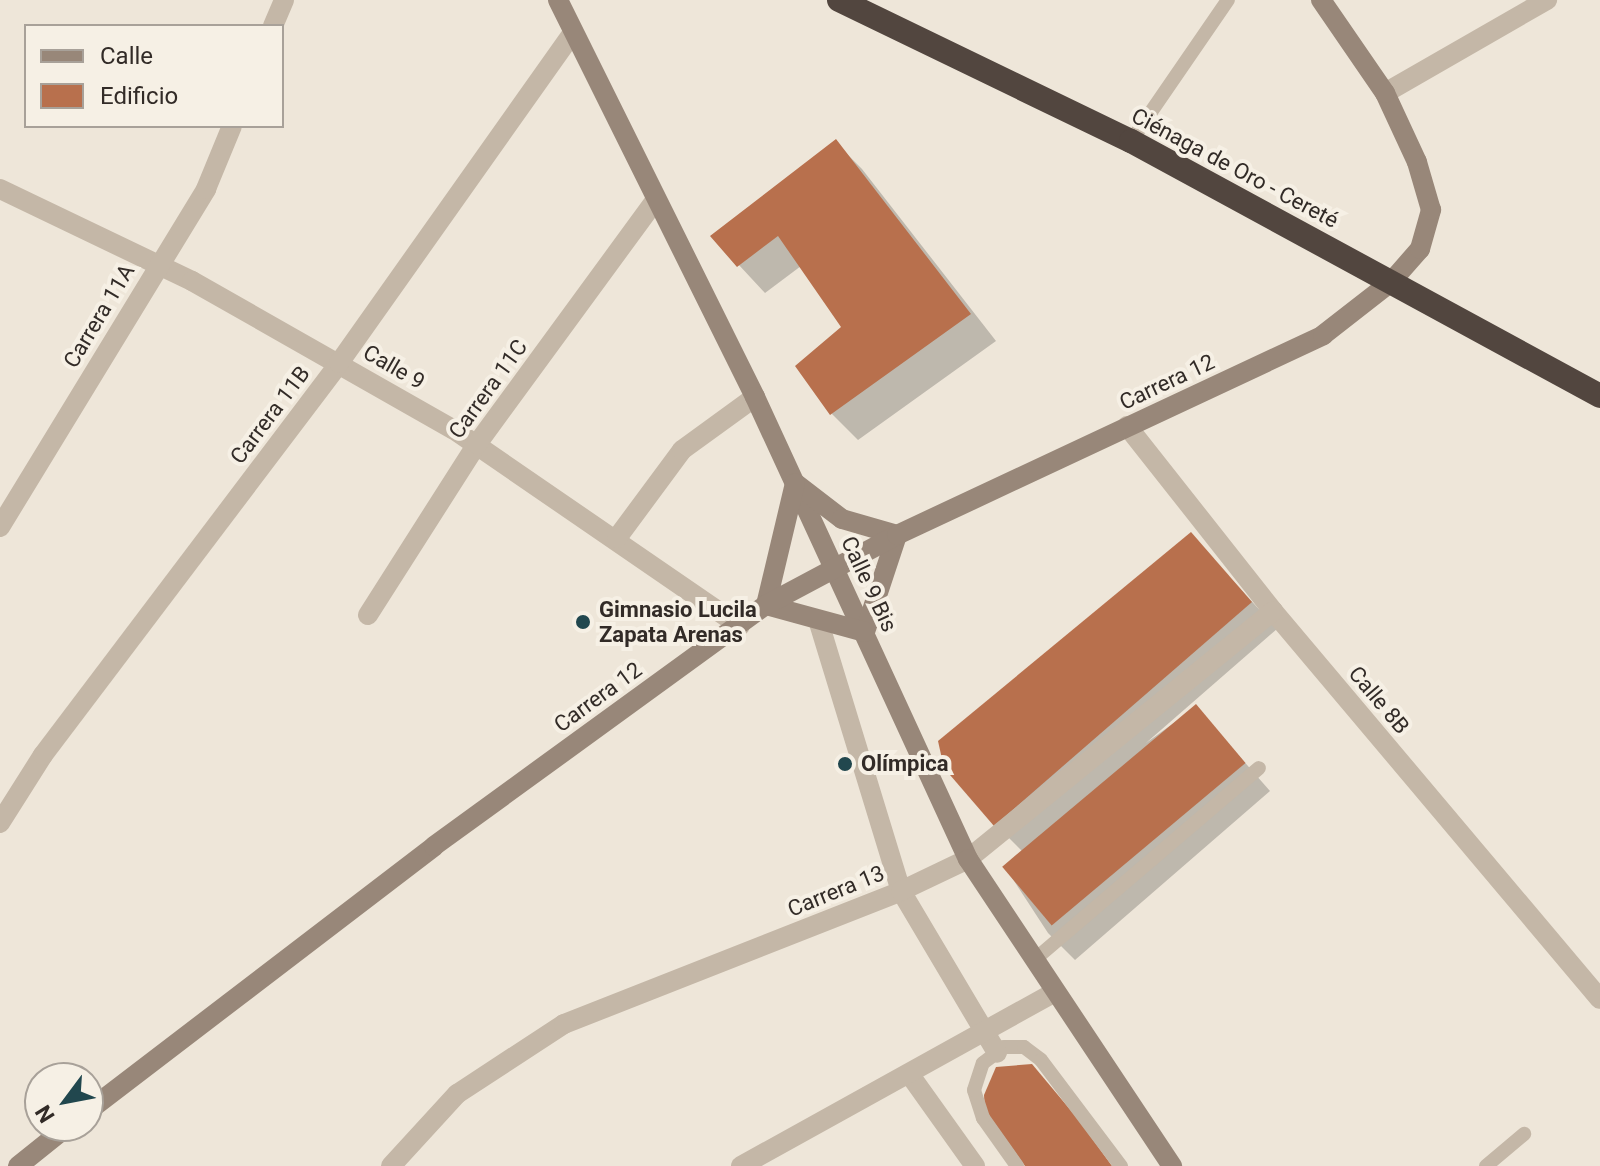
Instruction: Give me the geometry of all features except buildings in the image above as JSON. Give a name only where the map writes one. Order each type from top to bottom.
[{"type":"highway","name":"Ciénaga de Oro - Cereté","points":[[839,0],[1131,141],[1600,396]]},
{"type":"street","points":[[274,24],[284,0]]},
{"type":"street","name":"Calle 9 Bis","points":[[558,0],[755,397],[968,859],[1053,993],[1172,1166]]},
{"type":"street","points":[[1321,0],[1385,93],[1417,162],[1431,210],[1420,249],[1391,282]]},
{"type":"street","points":[[1385,93],[1547,0]]},
{"type":"street","name":"Carrera 11B","points":[[0,823],[43,755],[339,363],[573,33]]},
{"type":"street","name":"Carrera 11A","points":[[0,527],[206,189],[231,128]]},
{"type":"street","name":"Calle 9","points":[[0,189],[158,265],[339,363],[477,444],[740,626]]},
{"type":"street","name":"Carrera 11C","points":[[368,615],[477,444],[656,199]]},
{"type":"street","name":"Carrera 12","points":[[104,1099],[434,846],[766,605],[897,535],[1323,335],[1391,282]]},
{"type":"street","points":[[617,538],[682,450],[755,397]]},
{"type":"street","name":"Calle 8B","points":[[1127,426],[1273,611],[1600,999]]},
{"type":"street","points":[[795,483],[842,519],[897,535],[865,632],[819,623],[766,605],[795,483]]},
{"type":"street","name":"Carrera 13","points":[[391,1166],[457,1094],[564,1024],[901,891],[968,859],[1273,611]]},
{"type":"street","points":[[819,623],[901,891],[997,1053]]},
{"type":"street","points":[[741,1166],[1053,993]]},
{"type":"street","points":[[910,1075],[975,1166]]},
{"type":"street","points":[[18,1166],[48,1142]]},
{"type":"lane","points":[[1131,141],[1228,0]]},
{"type":"lane","points":[[1033,961],[1259,768]]},
{"type":"lane","points":[[1017,1166],[983,1118],[974,1090],[983,1063],[997,1053],[1024,1047],[1041,1060],[1121,1166]]},
{"type":"lane","points":[[1486,1166],[1524,1134]]},
{"type":"place","name":"Gimnasio Lucila Zapata Arenas","points":[[583,622]]},
{"type":"place","name":"Olímpica","points":[[845,764]]}]
